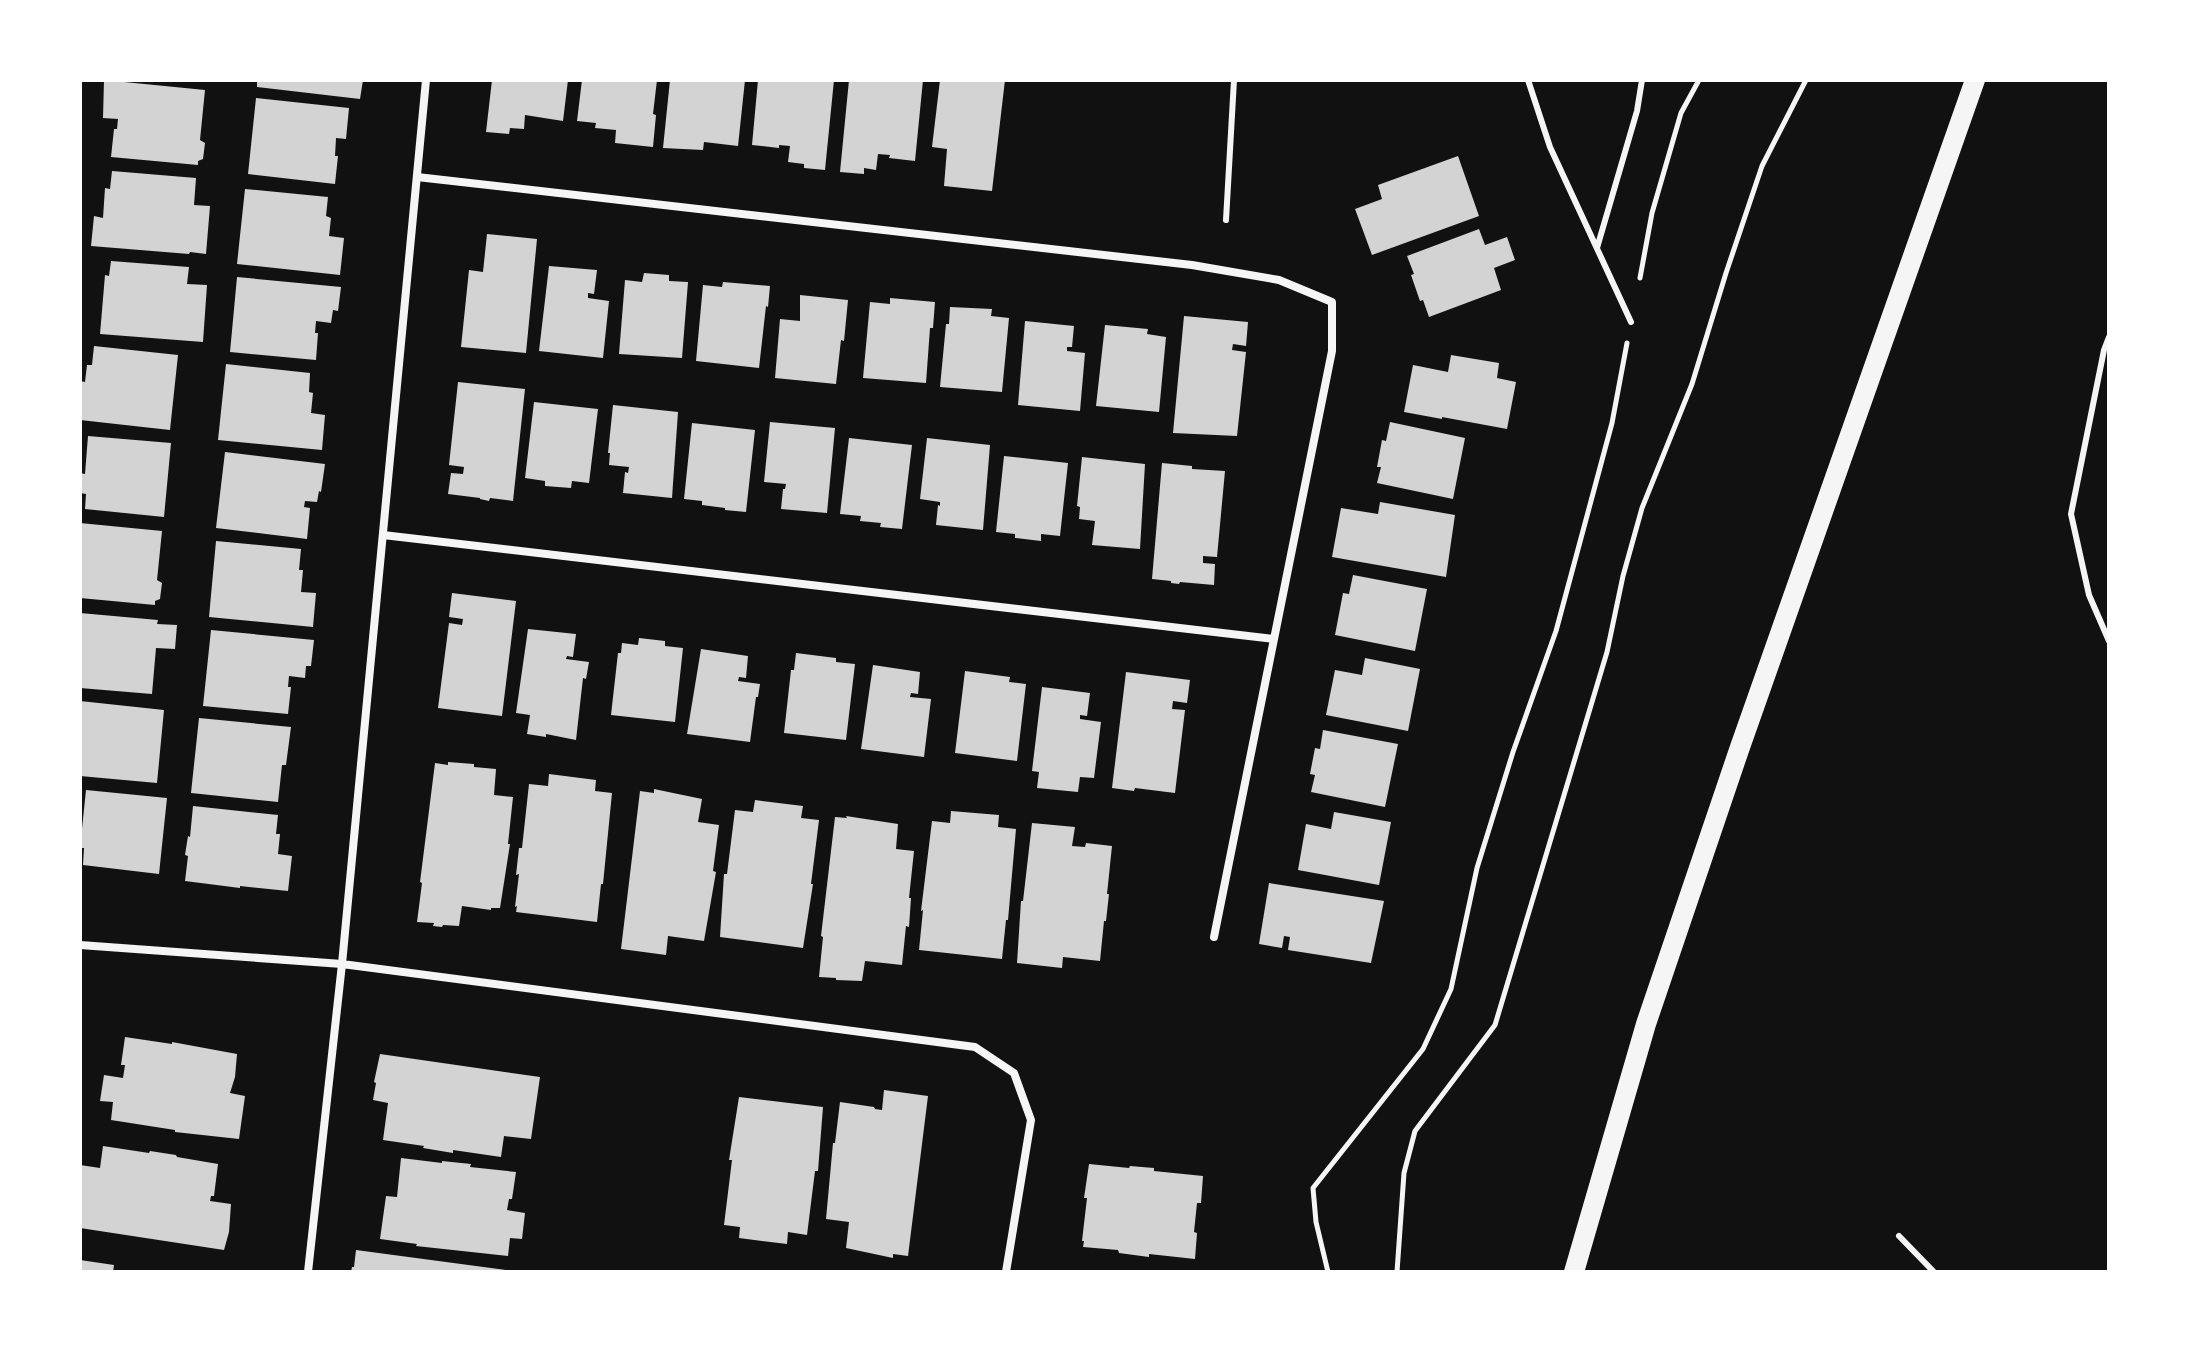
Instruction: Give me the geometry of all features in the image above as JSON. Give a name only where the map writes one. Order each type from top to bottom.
[{"type":"main road","points":[[1574,1272],[1661,980],[1975,80]]},
{"type":"street","points":[[308,1272],[342,964],[426,80]]},
{"type":"street","points":[[417,177],[1192,265],[1279,280],[1332,302],[1332,351],[1214,937]]},
{"type":"street","points":[[383,535],[1274,639]]},
{"type":"street","points":[[80,945],[342,964],[975,1047],[1014,1073],[1031,1120],[1006,1272]]},
{"type":"lane","points":[[1226,220],[1234,80]]},
{"type":"lane","points":[[1528,80],[1550,147],[1631,322]]},
{"type":"lane","points":[[1597,248],[1637,111],[1642,80]]},
{"type":"lane","points":[[2109,337],[2071,514],[2089,595],[2109,641]]},
{"type":"lane","points":[[1899,1236],[1934,1272]]},
{"type":"path","points":[[1328,1272],[1316,1222],[1313,1188],[1423,1049],[1451,989],[1477,868],[1513,752],[1556,631],[1612,423],[1652,213],[1681,113],[1699,80]]},
{"type":"path","points":[[1397,1272],[1404,1173],[1415,1131],[1495,1025],[1607,652],[1623,576],[1642,508],[1692,384],[1762,166],[1806,80]]},
{"type":"building","points":[[104,80],[205,90],[200,140],[205,143],[203,159],[198,161],[198,165],[111,157],[118,119],[103,118]]},
{"type":"building","points":[[257,80],[363,80],[360,99],[257,87]]},
{"type":"building","points":[[492,80],[568,80],[563,121],[525,115],[524,129],[510,128],[509,134],[486,132]]},
{"type":"building","points":[[582,80],[657,80],[653,147],[615,143],[616,130],[595,128],[596,123],[577,121]]},
{"type":"building","points":[[670,80],[745,80],[738,146],[704,142],[703,150],[663,148]]},
{"type":"building","points":[[758,80],[834,80],[825,170],[804,168],[804,164],[788,162],[790,146],[752,145]]},
{"type":"building","points":[[849,80],[923,80],[915,161],[878,154],[876,170],[864,168],[864,174],[840,172]]},
{"type":"building","points":[[940,80],[1005,80],[992,191],[944,186],[947,149],[932,147]]},
{"type":"building","points":[[256,98],[349,108],[346,139],[336,138],[335,184],[248,174]]},
{"type":"building","points":[[1458,156],[1479,216],[1372,255],[1355,209],[1382,199],[1378,185]]},
{"type":"building","points":[[112,171],[196,178],[194,205],[210,206],[206,254],[91,246],[94,216],[103,218],[105,188],[110,189]]},
{"type":"building","points":[[245,189],[328,197],[326,216],[331,218],[329,236],[344,238],[340,275],[237,264]]},
{"type":"building","points":[[1479,229],[1485,245],[1507,237],[1515,260],[1494,268],[1501,290],[1429,317],[1423,300],[1420,301],[1407,256]]},
{"type":"building","points":[[487,234],[537,239],[526,353],[461,347],[469,270],[483,272]]},
{"type":"building","points":[[111,261],[189,267],[187,284],[207,285],[203,342],[100,334],[105,275],[109,276]]},
{"type":"building","points":[[549,266],[597,270],[594,294],[588,293],[588,298],[609,301],[603,358],[539,351]]},
{"type":"building","points":[[644,273],[669,275],[669,281],[688,282],[682,358],[619,354],[625,280],[642,282]]},
{"type":"building","points":[[237,277],[341,287],[338,311],[333,310],[331,323],[316,321],[316,360],[230,352]]},
{"type":"building","points":[[723,282],[770,286],[759,368],[696,361],[703,285],[722,287]]},
{"type":"building","points":[[800,295],[848,300],[836,384],[775,378],[780,319],[800,321]]},
{"type":"building","points":[[890,298],[935,302],[926,383],[863,378],[870,302],[890,304]]},
{"type":"building","points":[[950,307],[992,309],[991,316],[1009,318],[1002,392],[940,387]]},
{"type":"building","points":[[1184,316],[1248,322],[1246,346],[1233,344],[1232,350],[1246,352],[1237,436],[1173,433]]},
{"type":"building","points":[[1025,321],[1074,326],[1072,347],[1067,347],[1067,351],[1085,353],[1080,411],[1018,405]]},
{"type":"building","points":[[1105,325],[1148,329],[1147,334],[1166,337],[1159,412],[1096,406]]},
{"type":"building","points":[[94,346],[178,355],[170,430],[80,420],[80,381],[85,382],[87,365],[92,365]]},
{"type":"building","points":[[1451,355],[1499,363],[1497,378],[1516,382],[1507,429],[1404,412],[1413,365],[1448,372]]},
{"type":"building","points":[[226,364],[310,373],[309,392],[313,393],[311,413],[325,415],[322,450],[218,440]]},
{"type":"building","points":[[458,382],[525,389],[513,501],[490,498],[489,501],[448,494],[451,473],[463,474],[464,467],[449,465]]},
{"type":"building","points":[[534,402],[598,409],[589,483],[572,481],[571,488],[545,486],[545,481],[525,478]]},
{"type":"building","points":[[613,405],[678,412],[672,498],[623,493],[625,472],[628,473],[629,467],[609,465]]},
{"type":"building","points":[[770,422],[835,428],[827,513],[781,509],[786,484],[764,482]]},
{"type":"building","points":[[1390,422],[1465,438],[1453,499],[1377,483],[1382,440],[1386,441]]},
{"type":"building","points":[[692,423],[755,430],[746,512],[684,499]]},
{"type":"building","points":[[88,436],[171,443],[164,517],[85,509],[86,494],[80,493],[80,473],[85,474]]},
{"type":"building","points":[[849,438],[912,445],[902,529],[880,527],[881,523],[860,521],[861,516],[840,514]]},
{"type":"building","points":[[927,438],[990,445],[983,530],[936,525],[940,502],[920,499]]},
{"type":"building","points":[[225,452],[325,464],[317,502],[305,501],[304,507],[310,508],[307,539],[216,528]]},
{"type":"building","points":[[1004,456],[1068,463],[1060,536],[1041,534],[1041,541],[996,532]]},
{"type":"building","points":[[1082,457],[1145,464],[1140,549],[1092,545],[1095,521],[1079,519],[1080,507],[1077,506]]},
{"type":"building","points":[[1162,463],[1225,471],[1217,557],[1203,556],[1203,563],[1215,564],[1214,585],[1152,579]]},
{"type":"building","points":[[1380,502],[1455,515],[1446,577],[1332,557],[1341,508],[1378,514]]},
{"type":"building","points":[[80,523],[162,531],[157,580],[162,583],[160,599],[155,601],[155,605],[80,598]]},
{"type":"building","points":[[216,541],[301,549],[301,592],[316,593],[313,627],[209,617]]},
{"type":"building","points":[[1353,575],[1427,589],[1415,651],[1335,635],[1343,593],[1349,594]]},
{"type":"building","points":[[452,593],[516,601],[502,716],[438,708],[449,623],[462,625],[463,619],[449,617]]},
{"type":"building","points":[[80,613],[158,620],[157,624],[177,625],[175,649],[156,648],[152,694],[80,688]]},
{"type":"building","points":[[528,629],[576,634],[573,657],[567,656],[566,659],[589,662],[586,679],[583,678],[576,740],[527,734],[530,715],[516,713]]},
{"type":"building","points":[[211,630],[314,640],[311,666],[306,666],[305,678],[289,676],[288,714],[203,706]]},
{"type":"building","points":[[639,638],[665,641],[665,646],[683,648],[675,722],[611,715],[618,653],[621,653],[622,643],[638,645]]},
{"type":"building","points":[[701,649],[748,656],[746,678],[739,677],[738,681],[760,684],[750,742],[687,734]]},
{"type":"building","points":[[796,653],[836,658],[836,662],[855,664],[846,740],[784,733],[791,670],[794,670]]},
{"type":"building","points":[[1365,658],[1420,669],[1408,731],[1326,715],[1335,670],[1362,675]]},
{"type":"building","points":[[873,665],[920,672],[918,694],[911,693],[910,697],[931,699],[924,757],[861,749]]},
{"type":"building","points":[[965,671],[1010,677],[1009,682],[1026,684],[1017,761],[955,753]]},
{"type":"building","points":[[1126,672],[1190,680],[1187,703],[1173,701],[1172,709],[1185,710],[1175,793],[1112,788]]},
{"type":"building","points":[[1042,687],[1090,693],[1087,716],[1080,715],[1080,719],[1101,722],[1094,778],[1080,777],[1078,792],[1037,788],[1039,772],[1032,771]]},
{"type":"building","points":[[80,701],[164,710],[157,783],[80,776]]},
{"type":"building","points":[[199,718],[291,727],[278,802],[191,793]]},
{"type":"building","points":[[1323,730],[1398,744],[1385,807],[1311,792],[1315,775],[1310,774],[1315,748],[1320,749]]},
{"type":"building","points":[[448,762],[496,769],[494,795],[513,797],[510,844],[500,908],[491,910],[462,906],[459,926],[442,927],[417,922],[435,763],[448,765]]},
{"type":"building","points":[[549,774],[596,780],[595,791],[612,793],[597,922],[516,912],[519,874],[516,875],[529,784],[548,786]]},
{"type":"building","points":[[654,789],[702,799],[698,822],[719,825],[713,871],[716,872],[704,941],[668,936],[666,955],[621,949],[640,791],[654,793]]},
{"type":"building","points":[[86,790],[167,798],[159,874],[83,865],[84,848],[80,848]]},
{"type":"building","points":[[755,800],[803,806],[801,818],[819,820],[803,948],[720,937],[724,874],[727,874],[735,810],[753,812]]},
{"type":"building","points":[[193,806],[278,815],[278,854],[292,856],[288,891],[185,881],[188,856],[185,855]]},
{"type":"building","points":[[951,811],[999,815],[998,827],[1016,829],[1002,959],[919,950],[932,821],[950,823]]},
{"type":"building","points":[[1334,812],[1391,822],[1379,885],[1298,870],[1306,824],[1331,829]]},
{"type":"building","points":[[835,817],[898,824],[896,849],[914,851],[909,927],[906,926],[902,965],[865,961],[862,981],[819,977]]},
{"type":"building","points":[[1032,823],[1075,827],[1072,846],[1085,847],[1086,843],[1112,846],[1100,961],[1063,957],[1062,968],[1017,963],[1021,901]]},
{"type":"building","points":[[1269,883],[1384,901],[1371,963],[1288,950],[1290,937],[1284,936],[1282,948],[1259,944]]},
{"type":"building","points":[[125,1037],[237,1054],[230,1093],[245,1096],[239,1139],[175,1132],[111,1120],[113,1102],[100,1101],[104,1075],[123,1078],[125,1065],[121,1065]]},
{"type":"building","points":[[380,1054],[540,1077],[531,1139],[504,1136],[501,1157],[453,1150],[453,1153],[383,1140],[388,1103],[373,1100]]},
{"type":"building","points":[[884,1090],[928,1096],[908,1256],[893,1254],[893,1258],[846,1248],[849,1222],[826,1219],[840,1102],[882,1110]]},
{"type":"building","points":[[739,1097],[823,1107],[818,1171],[815,1171],[807,1235],[788,1232],[787,1244],[739,1238],[740,1227],[724,1225],[732,1160],[729,1160]]},
{"type":"building","points":[[103,1146],[218,1164],[214,1196],[210,1201],[231,1204],[224,1250],[80,1228],[80,1165],[100,1168]]},
{"type":"building","points":[[401,1158],[471,1164],[470,1167],[516,1172],[507,1210],[525,1213],[522,1239],[510,1238],[508,1256],[380,1239],[386,1196],[397,1197]]},
{"type":"building","points":[[1089,1164],[1154,1168],[1154,1171],[1203,1176],[1194,1232],[1197,1233],[1195,1259],[1149,1254],[1149,1257],[1083,1247],[1087,1198],[1084,1198]]},
{"type":"building","points":[[356,1250],[506,1270],[351,1272]]},
{"type":"building","points":[[80,1260],[114,1265],[113,1272],[80,1272]]}]
